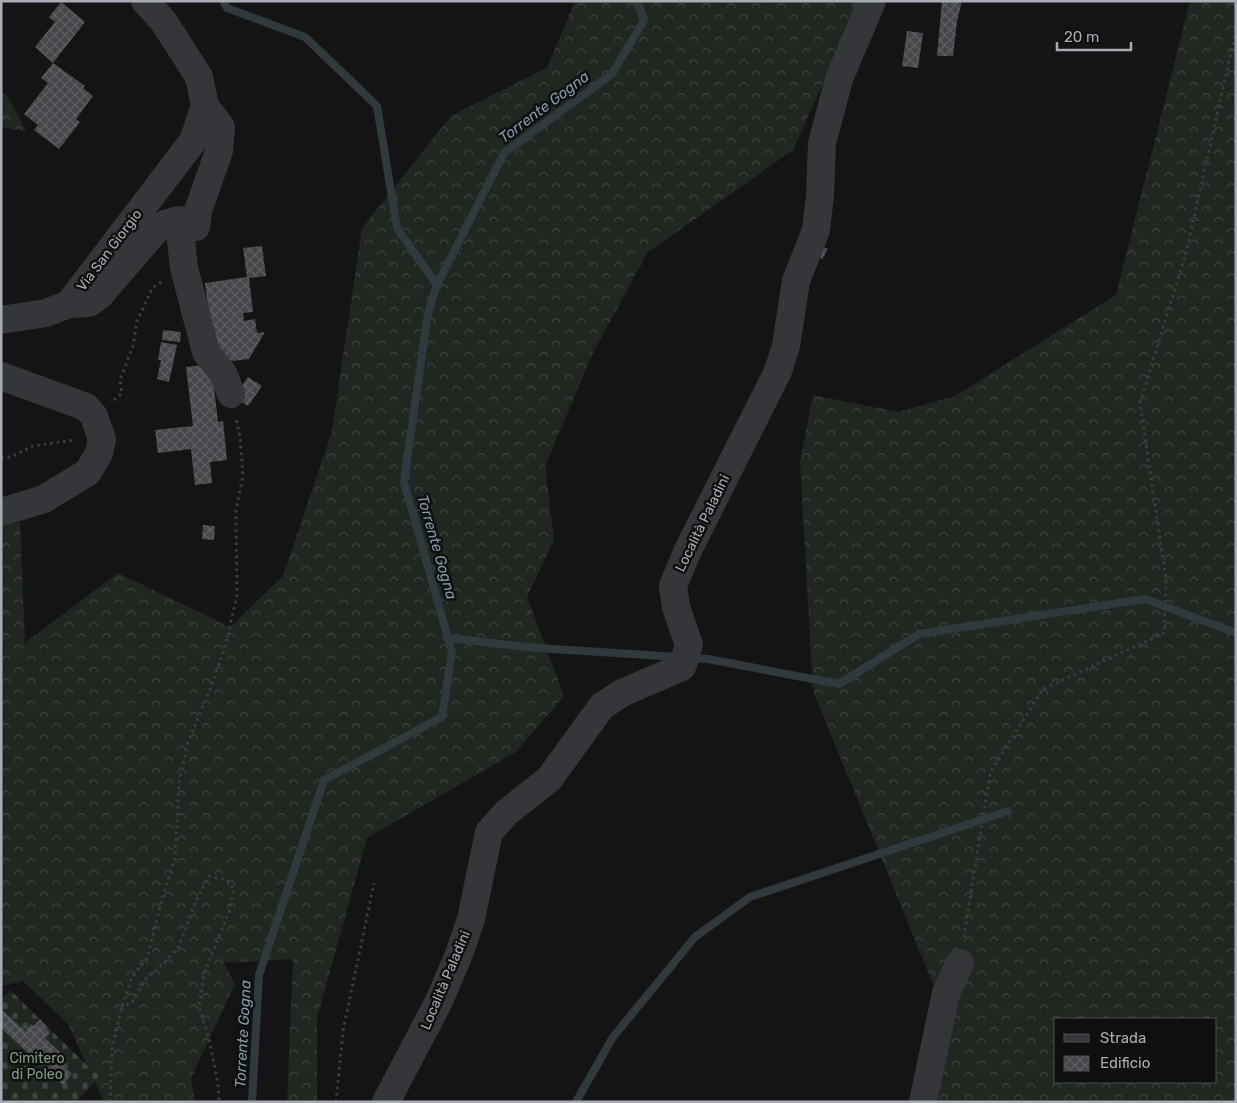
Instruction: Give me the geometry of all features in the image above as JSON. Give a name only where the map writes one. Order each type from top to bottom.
[{"type":"street","points":[[144,1],[164,22],[199,77],[205,106],[221,127],[218,151],[198,210],[196,227]]},
{"type":"street","name":"Località Paladini","points":[[386,1102],[438,1003],[458,957],[471,918],[489,832],[506,813],[549,779],[602,706],[685,659],[689,645],[676,608],[673,586],[688,550],[778,371],[786,346],[796,281],[816,230],[820,196],[822,143],[839,78],[872,1]]},
{"type":"street","name":"Via San Giorgio","points":[[1,320],[46,313],[69,304],[193,140],[205,106]]},
{"type":"street","points":[[69,304],[90,303],[100,296],[155,231],[165,224],[179,220],[184,268],[206,352],[224,375],[230,394]]},
{"type":"street","points":[[1,376],[86,407],[94,416],[102,438],[99,453],[88,472],[44,500],[1,512]]},
{"type":"street","points":[[923,1102],[946,994],[960,963]]},
{"type":"path","points":[[960,963],[990,773],[1043,689],[1164,633],[1166,580],[1140,403],[1186,253],[1236,30]]},
{"type":"path","points":[[1,458],[11,457],[33,446],[77,440],[94,416],[122,393],[120,380],[133,346],[137,321],[153,287],[184,268]]},
{"type":"path","points":[[110,1102],[112,1050],[121,1009],[132,977],[148,958],[164,892],[175,859],[179,782],[188,742],[225,647],[237,596],[236,510],[243,476],[240,436],[230,394]]},
{"type":"path","points":[[121,1009],[133,1001],[147,977],[164,963],[179,946],[196,901],[209,876],[226,880],[234,890],[229,912],[204,974],[199,1006],[209,1039],[218,1084],[219,1102]]},
{"type":"path","points":[[336,1102],[343,1031],[374,883]]},
{"type":"green space","points":[[575,1],[860,1],[793,150],[647,253],[593,353],[545,466],[554,540],[527,597],[564,696],[516,752],[367,838],[317,1018],[317,1102],[287,1102],[293,959],[224,963],[235,984],[191,1078],[195,1102],[104,1102],[68,1024],[23,981],[1,986],[1,527],[20,522],[25,643],[118,573],[230,627],[283,576],[332,431],[362,228],[451,116],[547,68]]},
{"type":"green space","points":[[1190,1],[1236,1],[1236,1102],[920,1102],[935,989],[813,691],[800,461],[813,395],[898,412],[955,396],[1116,295]]},
{"type":"green space","points":[[1,92],[8,97],[26,131],[1,127]]},
{"type":"green space","name":"Cimitero di Poleo","points":[[10,990],[99,1077],[76,1102],[1,1102],[1,1000]]},
{"type":"building","points":[[942,1],[962,1],[957,21],[953,56],[937,56]]},
{"type":"building","points":[[61,2],[85,22],[53,63],[35,47],[55,22],[49,17]]},
{"type":"building","points":[[907,31],[923,33],[918,68],[902,66]]},
{"type":"building","points":[[53,63],[85,86],[83,88],[93,96],[76,119],[80,122],[59,149],[34,130],[38,125],[24,114],[48,83],[41,78]]},
{"type":"building","points":[[818,244],[828,249],[822,259],[812,253]]},
{"type":"building","points":[[262,246],[266,276],[249,278],[253,312],[243,313],[244,321],[255,319],[257,333],[265,332],[249,359],[215,363],[205,283],[247,277],[243,248]]},
{"type":"building","points":[[163,330],[181,332],[180,342],[162,340]]},
{"type":"building","points":[[161,342],[177,345],[169,382],[157,379],[161,360],[158,360]]},
{"type":"building","points":[[203,365],[204,372],[212,371],[218,422],[223,421],[227,460],[210,462],[212,483],[195,485],[191,449],[158,453],[155,430],[193,426],[186,367]]},
{"type":"building","points":[[248,377],[262,386],[248,406],[234,397]]},
{"type":"building","points":[[203,525],[215,526],[214,540],[202,539]]},
{"type":"building","points":[[1,1009],[25,1031],[31,1024],[34,1026],[40,1019],[50,1033],[45,1038],[60,1052],[54,1058],[72,1074],[63,1085],[1,1028]]},
{"type":"waterway","points":[[223,1],[227,8],[305,37],[377,106],[397,228],[437,285]]},
{"type":"waterway","name":"Torrente Gogna","points":[[252,1102],[259,975],[324,780],[442,717],[452,652],[404,482],[428,313],[437,285],[504,153],[612,74],[644,20],[637,1]]},
{"type":"waterway","points":[[691,658],[708,659],[839,684],[919,634],[1145,599],[1236,633]]},
{"type":"waterway","points":[[447,638],[537,648],[679,657]]},
{"type":"waterway","points":[[576,1102],[613,1037],[695,937],[750,897],[1008,811]]}]
